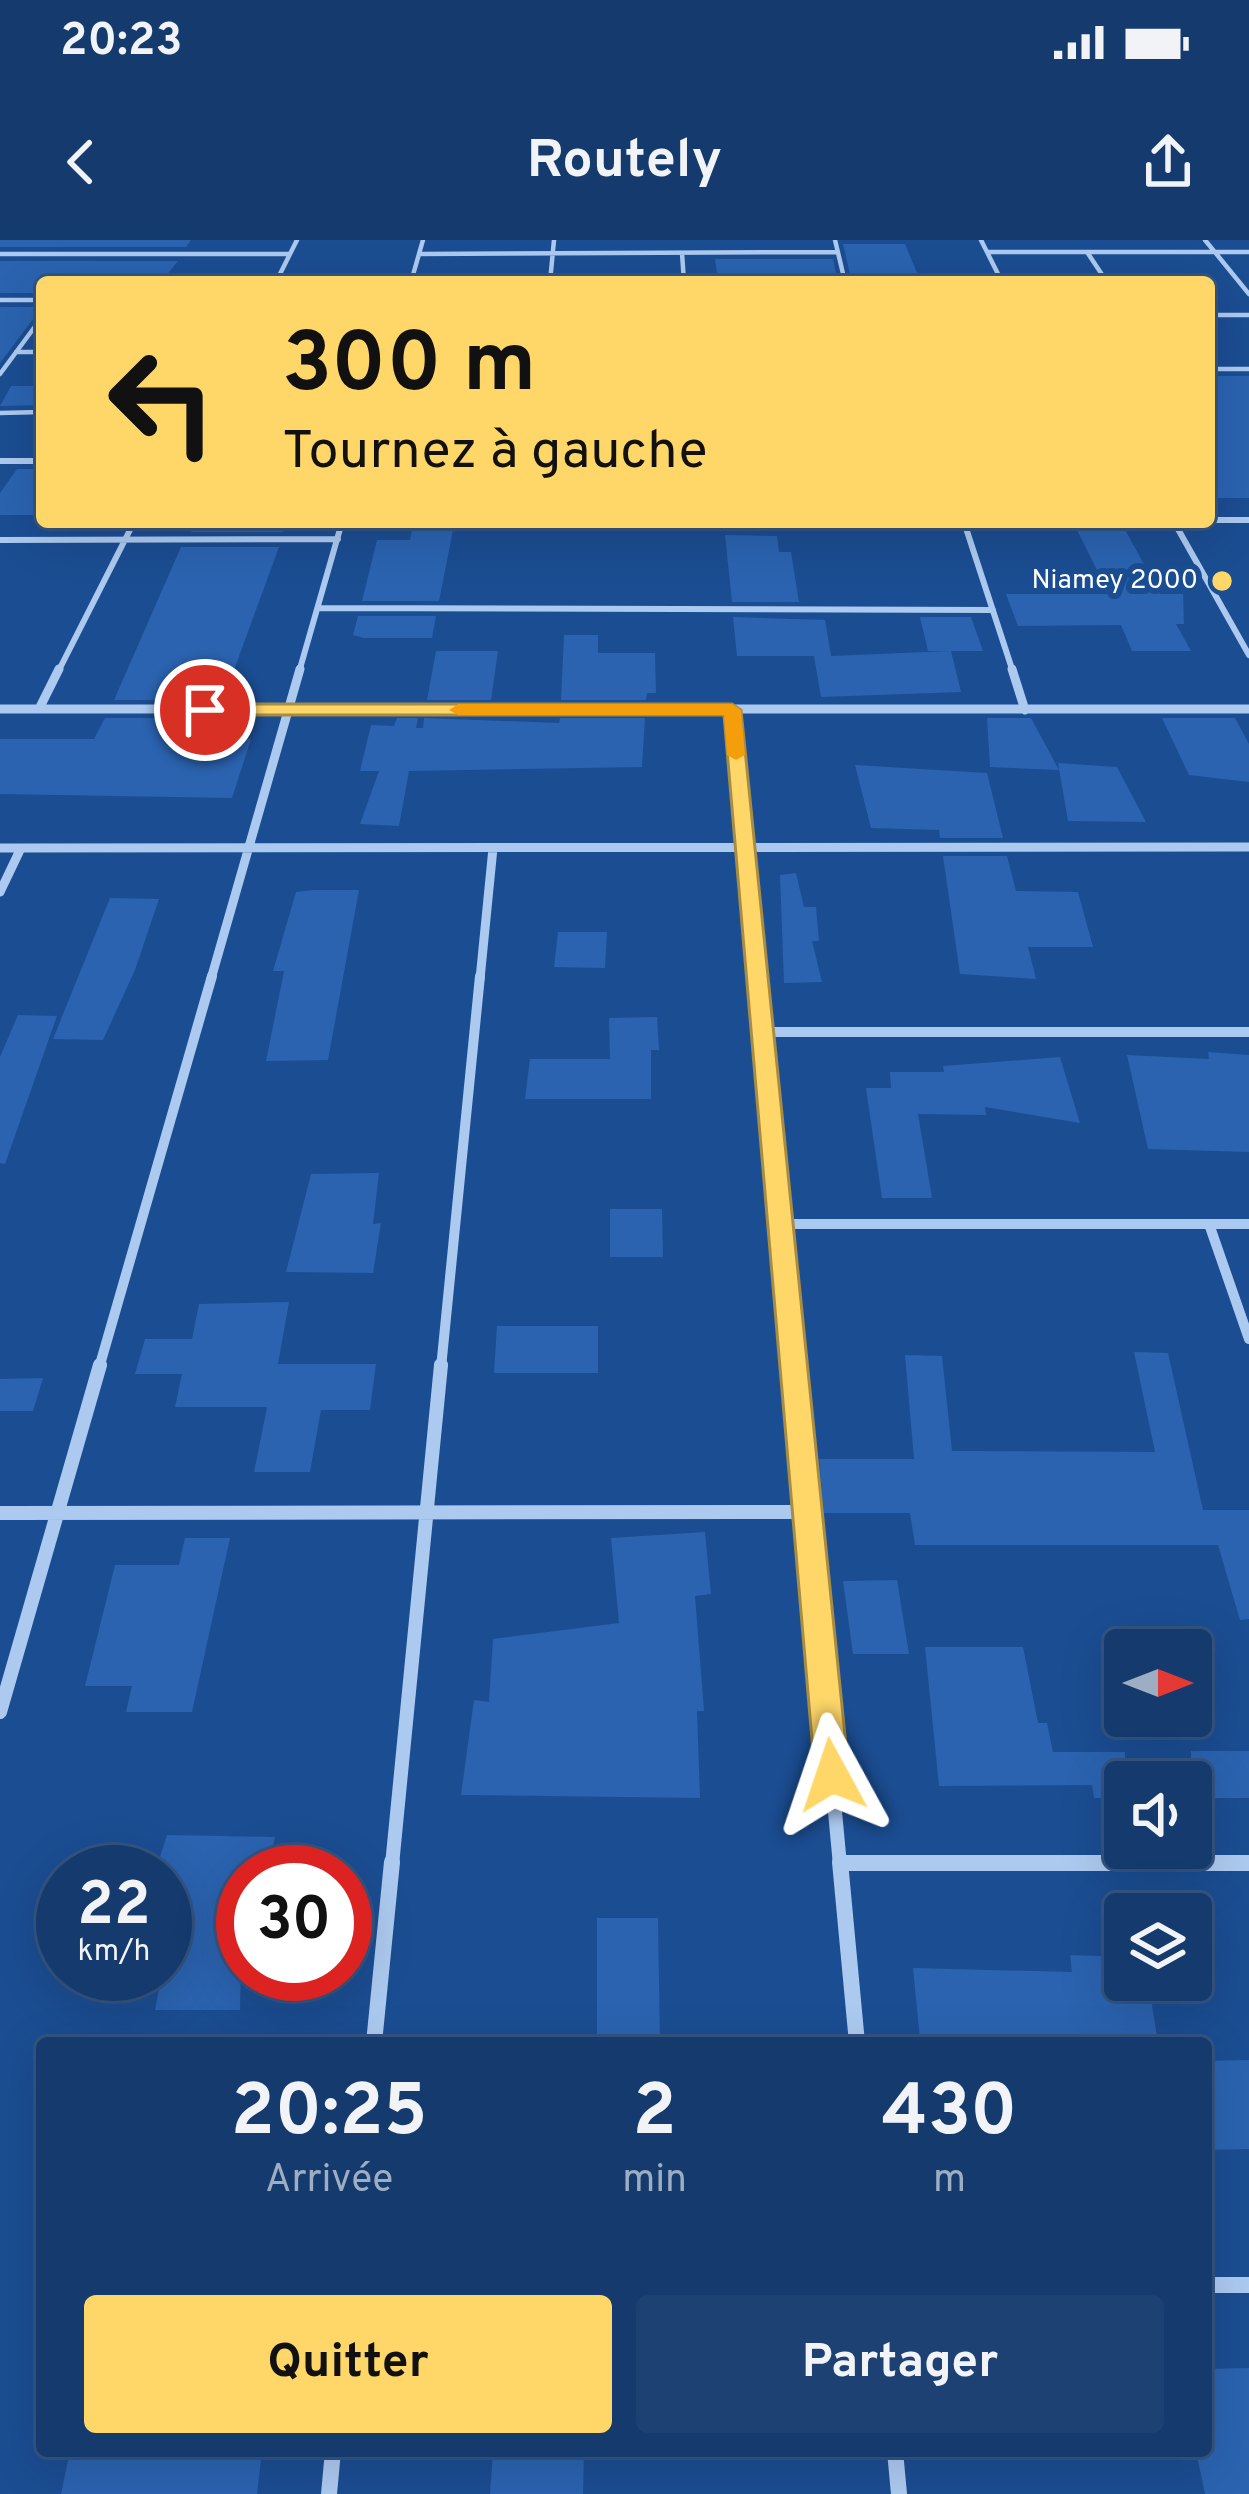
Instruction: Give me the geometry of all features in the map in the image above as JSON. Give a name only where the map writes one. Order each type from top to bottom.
[{"type":"street","points":[[279,276],[297,240]]},
{"type":"street","points":[[414,276],[423,240]]},
{"type":"street","points":[[551,276],[554,240]]},
{"type":"street","points":[[700,240],[702,253]]},
{"type":"street","points":[[835,240],[844,276]]},
{"type":"street","points":[[981,240],[999,276]]},
{"type":"street","points":[[1205,240],[1249,294]]},
{"type":"street","points":[[419,254],[838,252]]},
{"type":"street","points":[[987,252],[1249,252]]},
{"type":"street","points":[[1087,252],[1103,276]]},
{"type":"street","points":[[682,253],[684,276]]},
{"type":"street","points":[[0,254],[289,254]]},
{"type":"street","points":[[0,300],[36,300]]},
{"type":"street","points":[[1215,315],[1249,315]]},
{"type":"street","points":[[0,374],[36,325]]},
{"type":"street","points":[[16,352],[36,352]]},
{"type":"street","points":[[1215,369],[1249,369]]},
{"type":"street","points":[[0,413],[36,412]]},
{"type":"street","points":[[0,461],[36,461]]},
{"type":"street","points":[[1215,520],[1249,520]]},
{"type":"street","points":[[39,710],[131,528]]},
{"type":"street","points":[[0,1712],[340,528]]},
{"type":"street","points":[[967,528],[1025,710]]},
{"type":"street","points":[[1177,528],[1249,655]]},
{"type":"street","points":[[0,540],[338,538]]},
{"type":"street","points":[[318,608],[993,610]]},
{"type":"street","points":[[0,710],[1249,709]]},
{"type":"street","points":[[732,710],[855,2037]]},
{"type":"street","points":[[0,848],[1249,847]]},
{"type":"street","points":[[0,892],[21,848]]},
{"type":"street","points":[[375,2037],[493,848]]},
{"type":"street","points":[[762,1032],[1249,1032]]},
{"type":"street","points":[[1209,1223],[1249,1339]]},
{"type":"street","points":[[780,1224],[1249,1223]]},
{"type":"street","points":[[0,1513],[807,1512]]},
{"type":"street","points":[[840,1863],[1249,1863]]},
{"type":"street","points":[[1212,2285],[1249,2285]]},
{"type":"street","points":[[329,2494],[332,2457]]},
{"type":"street","points":[[896,2457],[899,2494]]},
{"type":"building","points":[[0,240],[191,240],[186,247],[0,247]]},
{"type":"building","points":[[843,244],[905,244],[918,276],[851,276]]},
{"type":"building","points":[[715,259],[833,259],[837,276],[736,276],[717,273]]},
{"type":"building","points":[[0,261],[178,261],[166,276],[36,276],[36,293],[0,293]]},
{"type":"building","points":[[0,307],[36,307],[36,315],[0,363]]},
{"type":"building","points":[[1215,376],[1249,376],[1249,498],[1215,498]]},
{"type":"building","points":[[11,386],[36,386],[36,405],[0,406]]},
{"type":"building","points":[[17,469],[36,469],[33,515],[0,515],[0,493]]},
{"type":"building","points":[[192,528],[284,528],[283,532],[191,532]]},
{"type":"building","points":[[1076,528],[1124,528],[1160,594],[1183,594],[1184,624],[1176,624],[1191,651],[1132,651],[1121,625],[1018,626],[1006,594],[1109,594]]},
{"type":"building","points":[[412,530],[453,530],[439,601],[362,601],[377,540],[410,540]]},
{"type":"building","points":[[725,535],[777,536],[779,552],[791,552],[799,602],[732,602]]},
{"type":"building","points":[[181,547],[279,547],[223,700],[114,700]]},
{"type":"building","points":[[358,616],[436,616],[432,638],[364,638],[353,635]]},
{"type":"building","points":[[733,617],[825,620],[831,656],[951,651],[961,692],[821,697],[814,656],[737,656]]},
{"type":"building","points":[[920,617],[971,617],[983,651],[928,651]]},
{"type":"building","points":[[564,635],[598,635],[598,653],[655,653],[656,693],[647,693],[646,700],[561,700]]},
{"type":"building","points":[[436,651],[498,651],[491,700],[427,700]]},
{"type":"building","points":[[105,718],[216,718],[208,738],[251,739],[232,798],[0,794],[0,739],[94,739]]},
{"type":"building","points":[[397,718],[418,718],[416,728],[423,728],[424,718],[559,723],[560,718],[645,718],[642,767],[409,771],[399,826],[360,824],[379,771],[360,771],[371,725],[394,726]]},
{"type":"building","points":[[987,718],[1031,718],[1059,770],[990,767]]},
{"type":"building","points":[[1162,718],[1235,718],[1249,744],[1249,782],[1189,775]]},
{"type":"building","points":[[1058,763],[1117,767],[1146,822],[1068,821]]},
{"type":"building","points":[[855,765],[987,773],[1003,838],[940,838],[939,830],[871,828]]},
{"type":"building","points":[[943,856],[1007,856],[1016,891],[1078,892],[1093,947],[1028,947],[1036,979],[960,974]]},
{"type":"building","points":[[796,873],[804,907],[816,907],[819,941],[812,941],[822,982],[784,983],[780,875]]},
{"type":"building","points":[[359,890],[328,1060],[266,1061],[284,971],[273,971],[296,892]]},
{"type":"building","points":[[110,898],[159,899],[135,970],[103,1040],[53,1039]]},
{"type":"building","points":[[558,932],[607,932],[605,968],[554,967]]},
{"type":"building","points":[[18,1015],[57,1016],[5,1164],[0,1163],[0,1057]]},
{"type":"building","points":[[657,1017],[659,1050],[651,1050],[651,1099],[525,1099],[530,1059],[610,1059],[609,1018]]},
{"type":"building","points":[[1208,1052],[1249,1055],[1249,1152],[1148,1149],[1127,1055],[1209,1059]]},
{"type":"building","points":[[1060,1057],[1080,1123],[985,1107],[986,1115],[918,1114],[932,1198],[882,1198],[866,1088],[891,1088],[890,1072],[944,1072],[943,1066]]},
{"type":"building","points":[[379,1173],[373,1224],[381,1223],[373,1273],[286,1272],[311,1174]]},
{"type":"building","points":[[610,1209],[662,1209],[663,1257],[610,1257]]},
{"type":"building","points":[[289,1302],[278,1364],[376,1364],[370,1410],[321,1410],[310,1472],[254,1472],[267,1407],[175,1407],[182,1374],[135,1374],[145,1339],[192,1339],[199,1304]]},
{"type":"building","points":[[497,1326],[598,1326],[598,1373],[494,1373]]},
{"type":"building","points":[[1134,1352],[1168,1353],[1203,1510],[1249,1510],[1249,1619],[1240,1620],[1218,1545],[915,1545],[910,1513],[824,1513],[819,1459],[914,1459],[905,1355],[942,1356],[952,1451],[1155,1452]]},
{"type":"building","points":[[43,1378],[33,1411],[0,1411],[0,1379]]},
{"type":"building","points":[[705,1532],[711,1594],[695,1596],[704,1711],[697,1711],[700,1798],[461,1795],[474,1700],[489,1702],[493,1639],[619,1623],[611,1538]]},
{"type":"building","points":[[185,1538],[230,1538],[192,1712],[126,1712],[132,1686],[85,1686],[115,1565],[179,1565]]},
{"type":"building","points":[[897,1580],[909,1654],[853,1654],[843,1581]]},
{"type":"building","points":[[925,1647],[1023,1647],[1038,1723],[1047,1723],[1053,1752],[1125,1752],[1125,1761],[1104,1761],[1104,1798],[1094,1798],[1092,1785],[939,1786]]},
{"type":"building","points":[[1191,1751],[1249,1751],[1249,1798],[1212,1798],[1212,1761],[1191,1761]]},
{"type":"building","points":[[167,1835],[275,1837],[273,1845],[216,1845],[216,2001],[240,2001],[240,2010],[155,2010],[157,2001],[192,2001],[192,1845],[164,1845]]},
{"type":"building","points":[[597,1918],[658,1918],[660,2037],[597,2037]]},
{"type":"building","points":[[1070,1955],[1104,1956],[1104,2001],[1151,2001],[1157,2037],[920,2037],[913,1968],[1072,1972]]},
{"type":"building","points":[[1249,2060],[1249,2149],[1212,2150],[1212,2061]]},
{"type":"building","points":[[1249,2368],[1249,2494],[1205,2494],[1197,2457],[1212,2457],[1212,2369]]},
{"type":"building","points":[[69,2457],[261,2457],[257,2494],[61,2494]]},
{"type":"building","points":[[493,2457],[584,2457],[583,2494],[490,2494]]},
{"type":"slow traffic","points":[[458,710],[732,710],[736,755]]},
{"type":"place","name":"Niamey 2000","points":[[1222,581]]},
{"type":"route","points":[[205,710],[732,710],[832,1775]]}]
